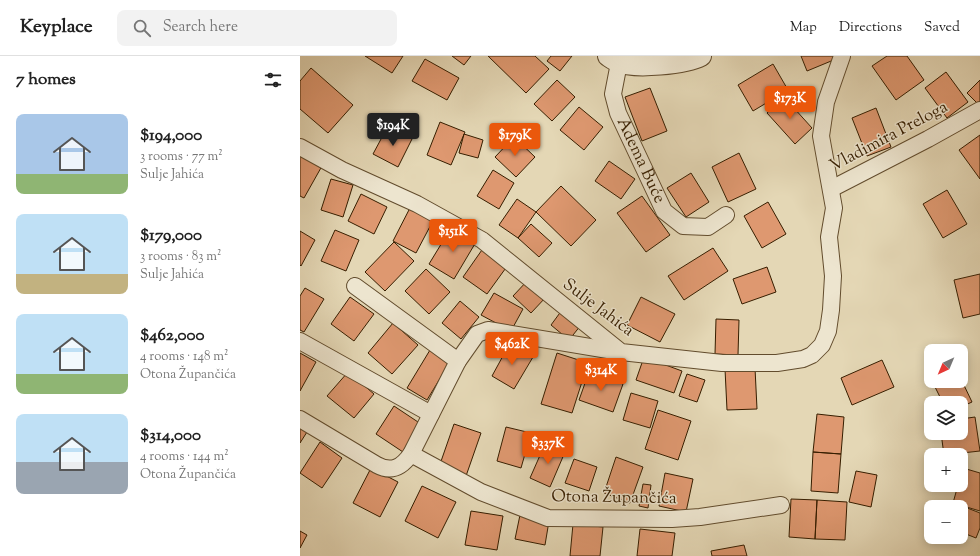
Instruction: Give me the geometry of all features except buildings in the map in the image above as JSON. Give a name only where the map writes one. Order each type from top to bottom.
[{"type":"street","name":"Adema Buće","points":[[701,56],[693,60],[652,65],[614,60],[613,94],[618,113],[664,211],[683,226],[708,227],[726,215]]},
{"type":"street","name":"Vladimira Preloga","points":[[842,56],[826,102],[821,136],[822,152],[832,189],[980,110]]},
{"type":"street","name":"Sulje Jahića","points":[[300,147],[342,170],[417,204],[482,240],[621,352],[722,363],[777,363],[803,359],[812,356],[822,345],[828,331],[831,310],[833,276],[829,237],[834,208],[832,189]]},
{"type":"street","points":[[355,286],[458,360]]},
{"type":"street","points":[[300,419],[384,469],[392,470],[400,466],[411,454],[458,360],[477,334],[488,330],[621,352]]},
{"type":"street","points":[[300,342],[431,414]]},
{"type":"street","name":"Otona Župančića","points":[[411,454],[480,492],[548,518],[672,519],[700,517],[781,505]]}]
